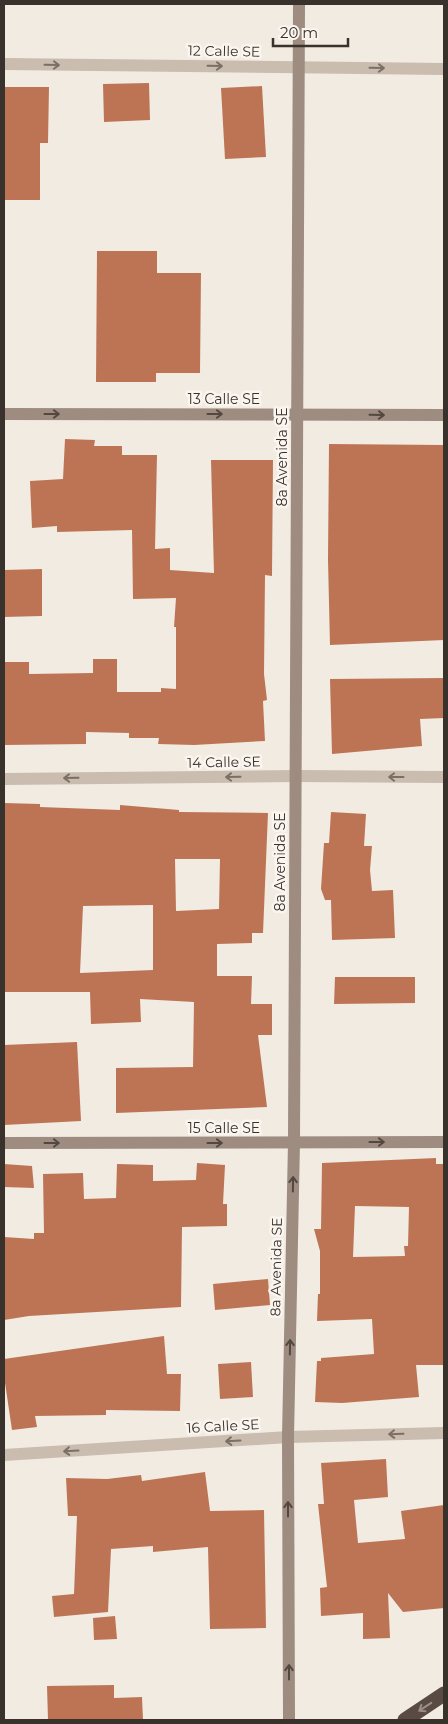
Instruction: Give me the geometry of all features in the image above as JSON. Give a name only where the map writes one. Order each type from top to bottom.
[{"type":"highway","points":[[405,1720],[444,1694]]},
{"type":"street","name":"8a Avenida SE","points":[[290,1720],[288,1437],[294,1142],[299,4]]},
{"type":"street","name":"12 Calle SE","points":[[4,64],[444,69]]},
{"type":"street","name":"13 Calle SE","points":[[4,414],[444,416]]},
{"type":"street","name":"14 Calle SE","points":[[4,779],[296,776],[444,777]]},
{"type":"street","name":"15 Calle SE","points":[[4,1143],[444,1142]]},
{"type":"street","name":"16 Calle SE","points":[[4,1455],[288,1437],[444,1433]]},
{"type":"building","points":[[149,83],[150,120],[104,122],[103,84]]},
{"type":"building","points":[[262,86],[266,157],[225,159],[221,88]]},
{"type":"building","points":[[4,87],[49,87],[48,143],[40,143],[40,200],[4,200]]},
{"type":"building","points":[[97,251],[157,251],[157,273],[201,273],[200,373],[156,373],[156,382],[96,382]]},
{"type":"building","points":[[65,439],[95,440],[94,446],[122,446],[122,455],[157,455],[155,549],[170,548],[170,570],[214,573],[211,460],[273,460],[272,576],[265,575],[264,674],[267,700],[263,701],[265,741],[194,745],[158,744],[159,738],[129,738],[129,733],[86,732],[86,744],[4,745],[4,662],[29,662],[29,674],[93,673],[93,659],[117,659],[117,692],[161,692],[161,688],[176,689],[176,627],[174,627],[176,598],[133,599],[132,530],[57,532],[57,526],[32,528],[30,481],[63,479]]},
{"type":"building","points":[[329,444],[444,445],[444,640],[330,645],[328,560]]},
{"type":"building","points":[[42,569],[42,616],[4,617],[4,570]]},
{"type":"building","points":[[444,678],[444,718],[420,719],[422,746],[332,754],[330,679]]},
{"type":"building","points":[[4,803],[40,804],[40,807],[120,810],[120,805],[179,810],[179,812],[268,813],[263,933],[252,933],[252,943],[217,944],[217,976],[252,976],[251,1004],[272,1004],[272,1035],[258,1035],[267,1107],[116,1113],[116,1068],[193,1067],[194,1002],[140,999],[141,1022],[91,1024],[90,992],[4,992]],"holes":[[[175,859],[220,859],[219,909],[176,911]],[[153,905],[153,970],[80,973],[83,906]]]},
{"type":"building","points":[[331,812],[366,814],[364,846],[372,846],[370,870],[372,891],[393,890],[395,938],[332,940],[331,900],[325,900],[321,889],[324,843],[329,843]]},
{"type":"building","points":[[335,977],[415,977],[415,1003],[334,1004]]},
{"type":"building","points":[[77,1042],[81,1121],[4,1125],[4,1045]]},
{"type":"building","points":[[436,1158],[436,1164],[444,1164],[444,1365],[416,1365],[419,1397],[342,1403],[315,1402],[317,1361],[321,1361],[321,1358],[374,1354],[372,1319],[317,1321],[318,1294],[320,1294],[320,1251],[314,1229],[321,1229],[322,1163]],"holes":[[[355,1206],[409,1207],[408,1246],[404,1246],[405,1256],[353,1257]]]},
{"type":"building","points":[[197,1163],[225,1165],[223,1204],[227,1204],[227,1226],[182,1227],[181,1307],[29,1316],[4,1320],[4,1237],[34,1239],[34,1233],[44,1233],[43,1174],[83,1173],[84,1199],[116,1198],[117,1164],[153,1165],[153,1181],[196,1180]]},
{"type":"building","points":[[4,1164],[32,1166],[34,1188],[4,1187]]},
{"type":"building","points":[[268,1279],[270,1305],[215,1310],[213,1284]]},
{"type":"building","points":[[164,1336],[167,1374],[181,1374],[180,1411],[106,1410],[106,1415],[35,1416],[37,1427],[12,1430],[4,1376],[4,1359]]},
{"type":"building","points":[[251,1362],[253,1397],[220,1399],[218,1364]]},
{"type":"building","points":[[386,1459],[388,1497],[354,1500],[358,1543],[405,1539],[401,1511],[444,1505],[444,1608],[403,1612],[388,1593],[390,1638],[363,1639],[363,1613],[321,1616],[320,1588],[327,1587],[318,1504],[324,1504],[321,1463]]},
{"type":"building","points":[[205,1472],[210,1511],[264,1510],[266,1628],[210,1629],[208,1547],[153,1552],[153,1546],[111,1549],[108,1612],[54,1617],[52,1596],[74,1594],[77,1516],[68,1516],[66,1478],[107,1479],[141,1475],[142,1481]]},
{"type":"building","points":[[115,1616],[117,1639],[94,1640],[93,1618]]},
{"type":"building","points":[[114,1685],[114,1698],[142,1697],[143,1720],[48,1720],[47,1686]]}]
